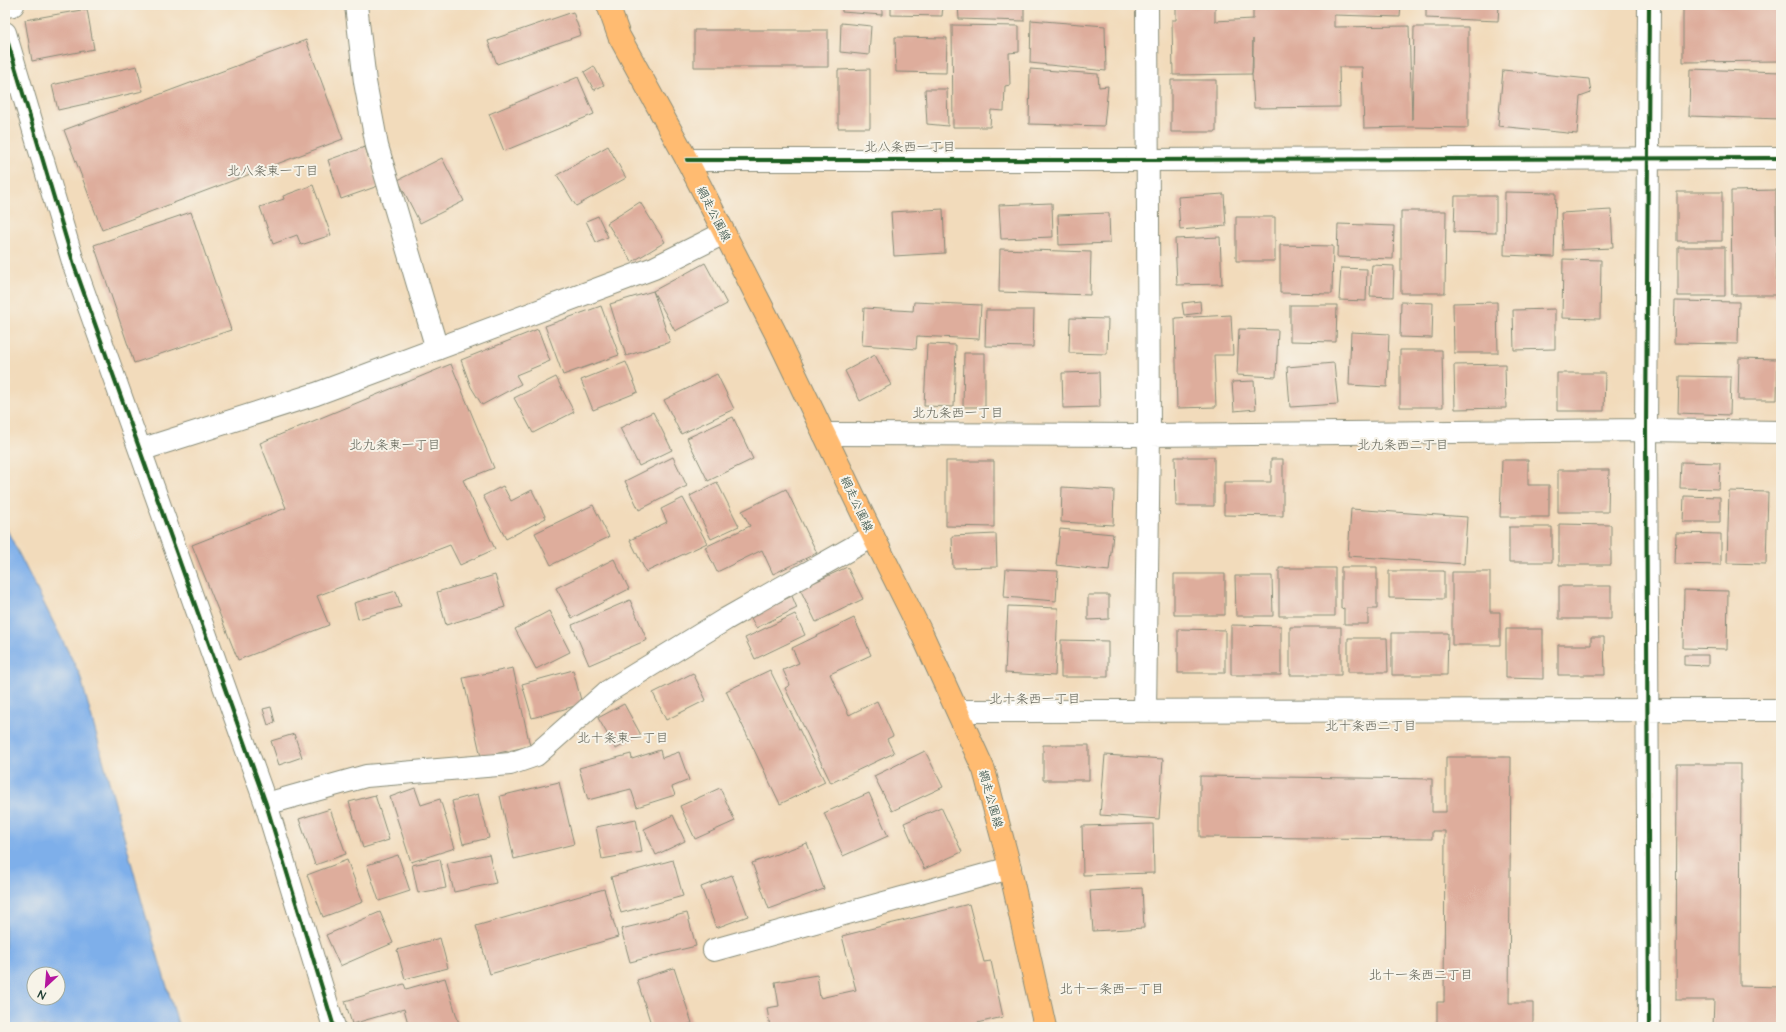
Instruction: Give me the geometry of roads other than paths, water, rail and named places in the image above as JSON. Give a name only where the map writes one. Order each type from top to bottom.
[{"type":"main road","name":"網走公園線","points":[[608,5],[619,36],[687,160],[775,332],[958,711],[984,770],[1010,868],[1045,1027]]},
{"type":"street","points":[[5,6],[13,5]]},
{"type":"street","points":[[356,5],[365,82],[377,146],[436,349]]},
{"type":"street","points":[[1145,710],[1149,435],[1147,5]]},
{"type":"street","points":[[1648,1027],[1646,430],[1649,5]]},
{"type":"street","points":[[5,33],[74,265],[266,804],[334,1027]]},
{"type":"street","points":[[687,160],[1781,158]]},
{"type":"street","points":[[140,450],[316,394],[654,268],[724,233]]},
{"type":"street","points":[[824,434],[1149,435],[1646,430],[1781,432]]},
{"type":"street","points":[[266,804],[366,776],[510,764],[536,755],[607,692],[726,619],[873,536]]},
{"type":"street","points":[[958,711],[1781,710]]},
{"type":"street","points":[[714,950],[1010,868]]},
{"type":"water","points":[[5,526],[80,675],[145,913],[179,1027],[5,1027]]},
{"type":"district","name":"北八条西一丁目","points":[[910,146]]},
{"type":"district","name":"北八条東一丁目","points":[[273,170]]},
{"type":"district","name":"北九条西一丁目","points":[[958,412]]},
{"type":"district","name":"北九条東一丁目","points":[[395,444]]},
{"type":"district","name":"北九条西二丁目","points":[[1403,444]]},
{"type":"district","name":"北十条西一丁目","points":[[1035,698]]},
{"type":"district","name":"北十条西二丁目","points":[[1371,725]]},
{"type":"district","name":"北十条東一丁目","points":[[623,737]]},
{"type":"district","name":"北十一条西二丁目","points":[[1421,974]]},
{"type":"district","name":"北十一条西一丁目","points":[[1112,988]]}]
